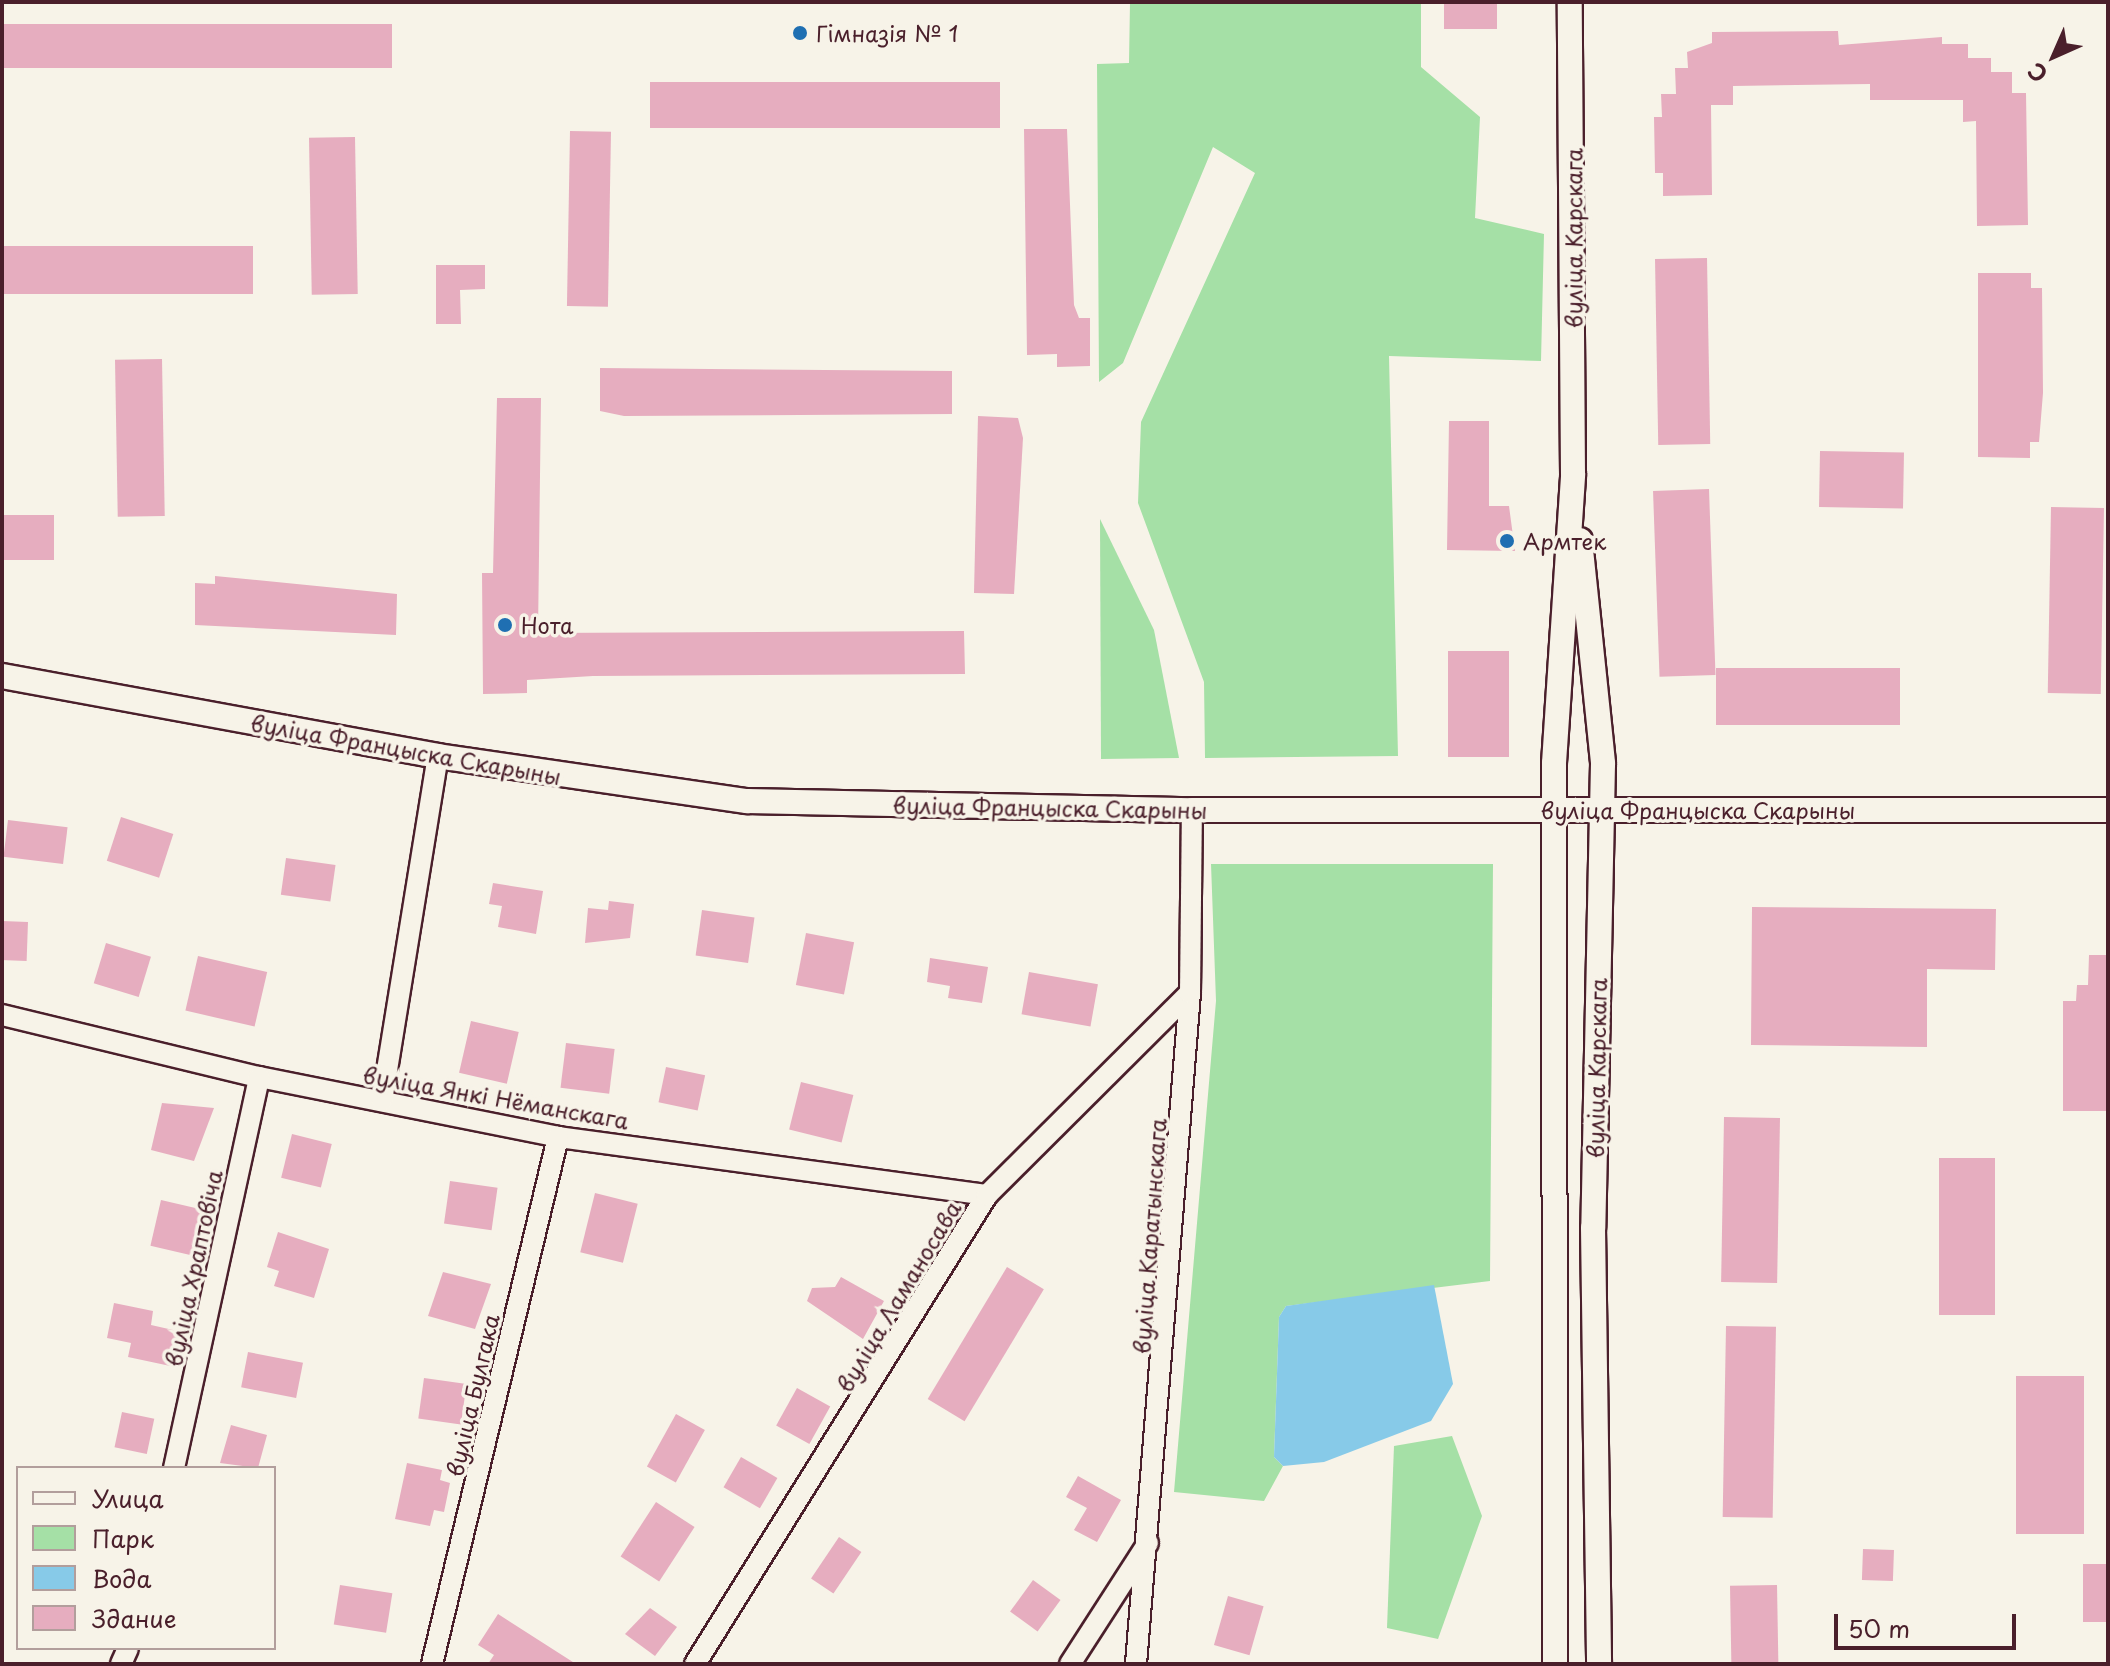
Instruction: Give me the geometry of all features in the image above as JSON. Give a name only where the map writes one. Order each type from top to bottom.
[{"type":"street","name":"вуліца Карскага","points":[[1555,1664],[1554,809],[1573,474],[1570,2]]},
{"type":"street","name":"вуліца Карскага","points":[[1573,474],[1601,809],[1592,1550],[1599,1664]]},
{"type":"street","name":"вуліца Францыска Скарыны","points":[[2,676],[438,756],[747,801],[1192,810],[2108,810]]},
{"type":"street","points":[[382,1101],[438,756]]},
{"type":"street","name":"вуліца Каратынскага","points":[[1136,1664],[1151,1538],[1190,993],[1192,810]]},
{"type":"street","name":"вуліца Ламаносава","points":[[695,1664],[987,1195],[1190,993]]},
{"type":"street","name":"вуліца Янкі Нёманскага","points":[[2,1015],[259,1077],[558,1137],[987,1195]]},
{"type":"street","name":"вуліца Храптовіча","points":[[174,1466],[259,1077]]},
{"type":"street","name":"вуліца Булгака","points":[[432,1664],[558,1137]]},
{"type":"street","points":[[1070,1664],[1151,1538]]},
{"type":"green space","points":[[1130,2],[1421,2],[1421,67],[1480,117],[1475,218],[1544,234],[1541,361],[1389,356],[1398,756],[1205,758],[1204,682],[1138,503],[1141,422],[1255,173],[1213,147],[1123,363],[1099,382],[1097,64],[1129,63]]},
{"type":"green space","points":[[1100,519],[1154,630],[1179,758],[1101,759]]},
{"type":"green space","points":[[1211,864],[1493,864],[1490,1281],[1286,1306],[1279,1317],[1274,1457],[1283,1466],[1264,1501],[1174,1492],[1216,1001]]},
{"type":"green space","points":[[1452,1436],[1482,1516],[1438,1639],[1387,1628],[1394,1446]]},
{"type":"water","points":[[1434,1285],[1453,1384],[1431,1421],[1324,1462],[1283,1466],[1274,1457],[1279,1317],[1286,1306]]},
{"type":"building","points":[[1444,2],[1497,2],[1497,29],[1444,29]]},
{"type":"building","points":[[2,24],[392,24],[392,68],[2,68]]},
{"type":"building","points":[[1838,31],[1839,45],[1942,37],[1942,44],[1968,44],[1968,58],[1991,58],[1991,72],[2012,72],[2012,93],[2026,93],[2028,225],[1977,226],[1976,121],[1963,122],[1963,100],[1870,100],[1870,84],[1733,86],[1733,105],[1711,105],[1712,195],[1663,196],[1663,173],[1655,173],[1654,117],[1662,117],[1661,94],[1676,94],[1675,68],[1688,68],[1687,52],[1712,43],[1712,32]]},
{"type":"building","points":[[650,82],[1000,82],[1000,128],[650,128]]},
{"type":"building","points":[[1024,129],[1067,129],[1074,305],[1079,318],[1090,318],[1090,366],[1057,367],[1057,354],[1027,355]]},
{"type":"building","points":[[570,131],[611,132],[608,307],[567,306]]},
{"type":"building","points":[[355,137],[358,294],[312,295],[309,138]]},
{"type":"building","points":[[2,246],[253,246],[253,294],[2,294]]},
{"type":"building","points":[[1707,258],[1710,444],[1658,445],[1655,259]]},
{"type":"building","points":[[436,265],[485,265],[485,289],[460,290],[461,324],[436,324]]},
{"type":"building","points":[[1978,273],[2031,273],[2031,288],[2042,288],[2043,393],[2039,442],[2030,442],[2030,458],[1978,457]]},
{"type":"building","points":[[162,359],[165,516],[118,517],[115,360]]},
{"type":"building","points":[[600,368],[952,371],[952,414],[624,416],[600,411]]},
{"type":"building","points":[[497,398],[541,398],[538,633],[964,631],[965,674],[593,676],[527,680],[527,693],[483,694],[482,573],[493,573]]},
{"type":"building","points":[[978,416],[1018,418],[1023,438],[1014,594],[974,593]]},
{"type":"building","points":[[1449,421],[1489,421],[1489,506],[1509,506],[1515,551],[1447,550]]},
{"type":"building","points":[[1820,451],[1904,452],[1903,508],[1819,507]]},
{"type":"building","points":[[1709,489],[1715,675],[1660,677],[1653,491]]},
{"type":"building","points":[[2051,507],[2104,508],[2101,694],[2048,693]]},
{"type":"building","points":[[2,515],[54,515],[54,560],[2,560]]},
{"type":"building","points":[[215,576],[397,594],[396,635],[195,625],[195,583],[215,584]]},
{"type":"building","points":[[1448,651],[1509,651],[1509,757],[1448,757]]},
{"type":"building","points":[[1716,668],[1900,668],[1900,725],[1716,725]]},
{"type":"building","points":[[121,817],[173,834],[159,878],[107,861]]},
{"type":"building","points":[[8,820],[68,827],[63,864],[3,857]]},
{"type":"building","points":[[286,858],[336,865],[330,902],[281,895]]},
{"type":"building","points":[[493,883],[543,891],[536,934],[498,927],[502,906],[489,904]]},
{"type":"building","points":[[609,901],[634,904],[630,938],[585,943],[588,908],[608,910]]},
{"type":"building","points":[[1752,907],[1996,909],[1995,970],[1927,969],[1927,1047],[1751,1045]]},
{"type":"building","points":[[702,910],[754,917],[748,963],[696,956]]},
{"type":"building","points":[[2,921],[28,922],[27,961],[2,960]]},
{"type":"building","points":[[806,933],[854,942],[844,994],[796,985]]},
{"type":"building","points":[[106,943],[151,957],[139,997],[94,983]]},
{"type":"building","points":[[2089,955],[2108,955],[2108,1111],[2063,1111],[2063,1001],[2076,1001],[2077,985],[2088,985]]},
{"type":"building","points":[[198,956],[267,972],[255,1027],[185,1011]]},
{"type":"building","points":[[930,958],[988,967],[982,1003],[948,998],[950,986],[927,982]]},
{"type":"building","points":[[1029,972],[1098,984],[1090,1027],[1022,1014]]},
{"type":"building","points":[[471,1021],[519,1032],[507,1084],[459,1073]]},
{"type":"building","points":[[566,1043],[615,1049],[609,1094],[561,1088]]},
{"type":"building","points":[[666,1067],[705,1075],[698,1111],[659,1102]]},
{"type":"building","points":[[801,1082],[853,1095],[842,1143],[789,1130]]},
{"type":"building","points":[[162,1103],[214,1108],[194,1161],[151,1150]]},
{"type":"building","points":[[1724,1117],[1780,1118],[1777,1283],[1721,1282]]},
{"type":"building","points":[[292,1134],[332,1144],[321,1188],[281,1178]]},
{"type":"building","points":[[1939,1158],[1995,1158],[1995,1315],[1939,1315]]},
{"type":"building","points":[[450,1181],[498,1188],[492,1230],[444,1224]]},
{"type":"building","points":[[595,1193],[638,1204],[623,1263],[580,1252]]},
{"type":"building","points":[[161,1200],[203,1210],[192,1255],[150,1246]]},
{"type":"building","points":[[278,1232],[329,1249],[314,1298],[274,1286],[279,1271],[267,1267]]},
{"type":"building","points":[[1007,1267],[1044,1289],[965,1421],[928,1399]]},
{"type":"building","points":[[443,1272],[491,1284],[475,1329],[428,1316]]},
{"type":"building","points":[[841,1277],[884,1301],[863,1339],[807,1301],[812,1288],[835,1287]]},
{"type":"building","points":[[114,1303],[153,1311],[151,1325],[182,1332],[175,1367],[128,1357],[131,1343],[107,1338]]},
{"type":"building","points":[[1726,1326],[1776,1327],[1773,1518],[1723,1517]]},
{"type":"building","points":[[248,1352],[303,1363],[296,1398],[241,1387]]},
{"type":"building","points":[[2016,1376],[2084,1376],[2084,1534],[2016,1534]]},
{"type":"building","points":[[424,1378],[467,1384],[461,1425],[418,1419]]},
{"type":"building","points":[[797,1388],[830,1406],[809,1444],[776,1426]]},
{"type":"building","points":[[122,1412],[154,1419],[147,1454],[115,1447]]},
{"type":"building","points":[[676,1414],[705,1430],[676,1482],[647,1466]]},
{"type":"building","points":[[231,1425],[267,1435],[259,1466],[220,1463]]},
{"type":"building","points":[[741,1457],[777,1478],[760,1508],[724,1487]]},
{"type":"building","points":[[407,1463],[442,1470],[440,1480],[450,1483],[444,1512],[434,1510],[430,1526],[395,1519]]},
{"type":"building","points":[[1078,1476],[1121,1500],[1097,1542],[1074,1530],[1087,1508],[1066,1497]]},
{"type":"building","points":[[656,1502],[695,1527],[659,1582],[621,1557]]},
{"type":"building","points":[[839,1537],[861,1552],[833,1594],[811,1578]]},
{"type":"building","points":[[1863,1549],[1894,1550],[1893,1581],[1862,1580]]},
{"type":"building","points":[[2083,1564],[2108,1564],[2108,1622],[2083,1622]]},
{"type":"building","points":[[1033,1580],[1061,1600],[1038,1632],[1010,1612]]},
{"type":"building","points":[[340,1585],[392,1593],[386,1633],[334,1625]]},
{"type":"building","points":[[1777,1585],[1778,1664],[1731,1664],[1730,1586]]},
{"type":"building","points":[[1228,1596],[1264,1606],[1250,1655],[1214,1645]]},
{"type":"building","points":[[650,1608],[677,1627],[655,1656],[625,1634]]},
{"type":"building","points":[[498,1614],[576,1664],[488,1664],[494,1655],[478,1645]]},
{"type":"place","name":"Гімназія № 1","points":[[800,33]]},
{"type":"place","name":"Армтек","points":[[1507,541]]},
{"type":"place","name":"Нота","points":[[505,625]]}]
